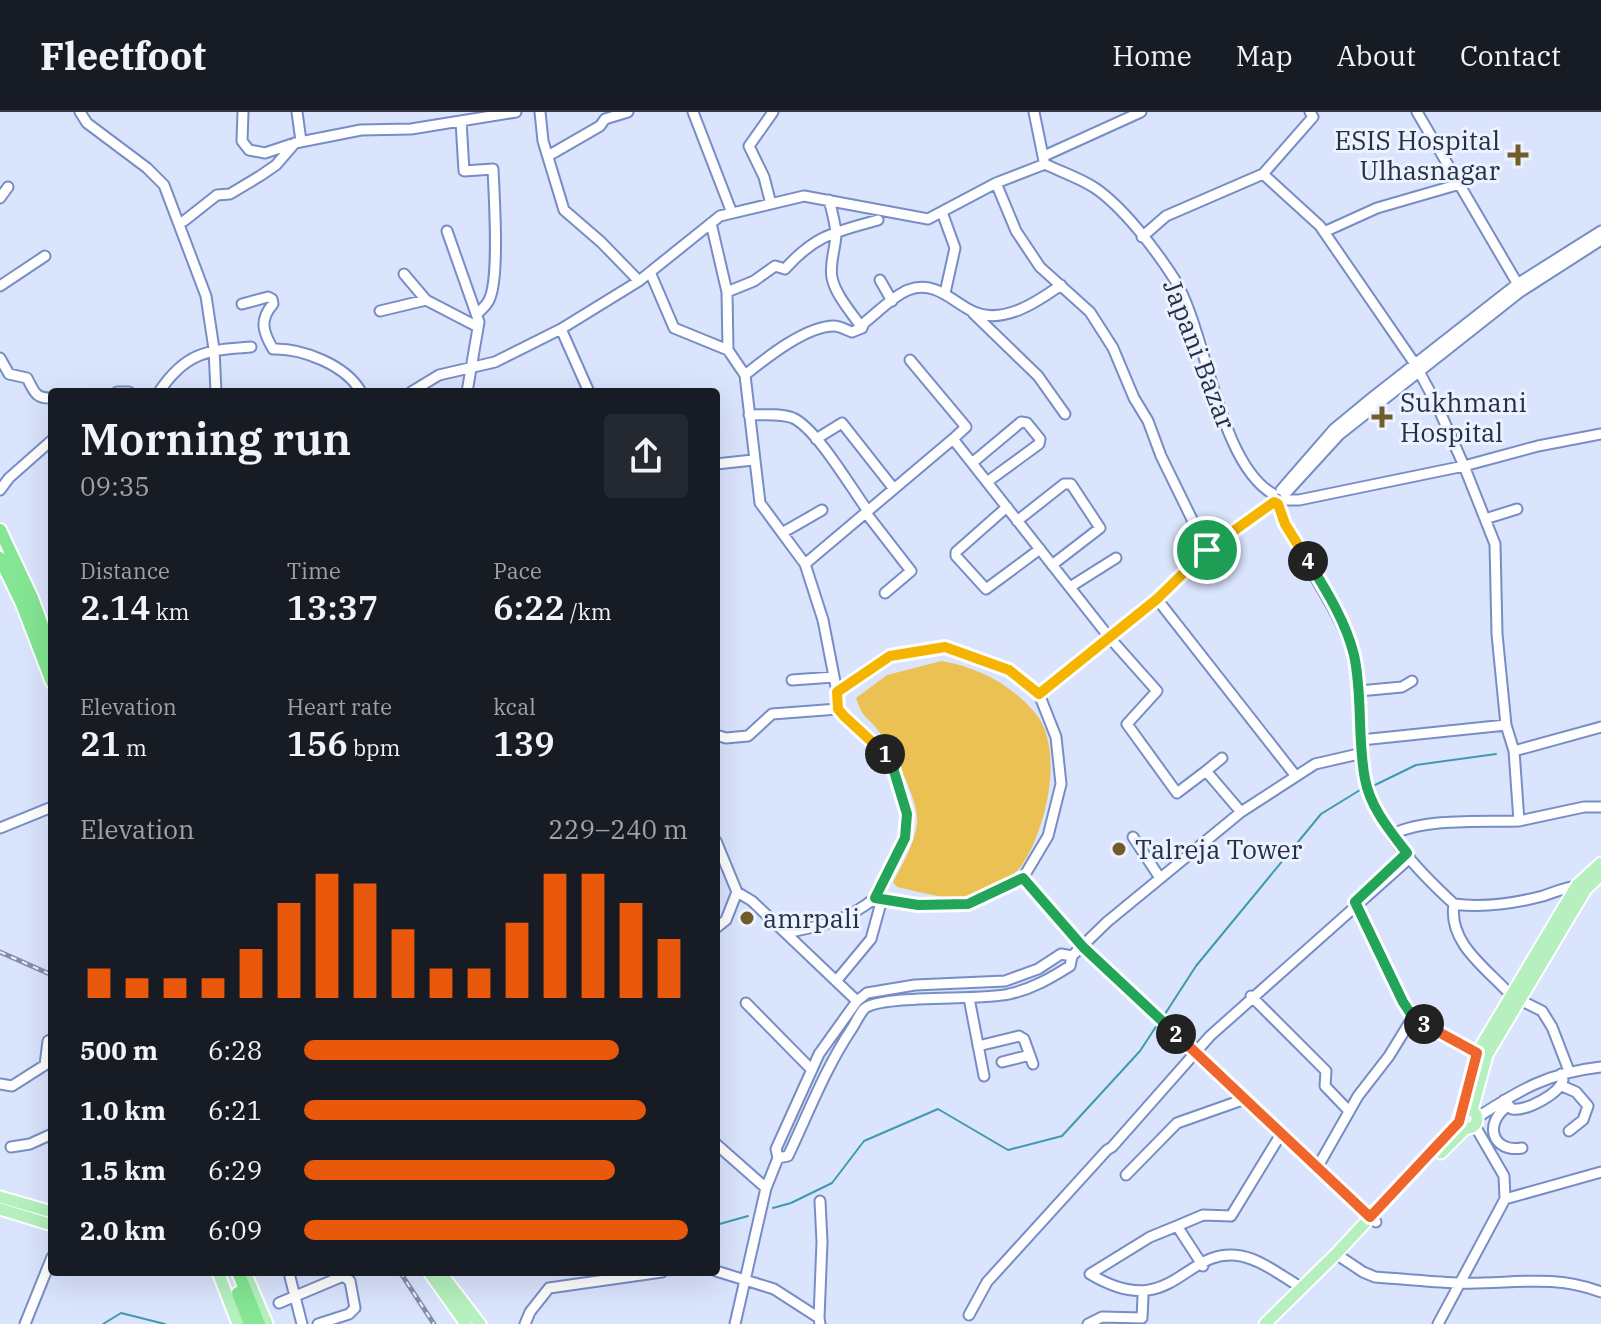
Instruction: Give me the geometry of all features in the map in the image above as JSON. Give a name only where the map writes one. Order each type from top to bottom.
[{"type":"highway","points":[[0,530],[32,598],[48,641]]},
{"type":"highway","points":[[0,558],[48,670]]},
{"type":"highway","points":[[232,1276],[250,1324]]},
{"type":"highway","points":[[240,1276],[259,1324]]},
{"type":"main road","points":[[1469,1119],[1477,1053],[1581,887],[1601,863]]},
{"type":"main road","points":[[1581,887],[1601,875]]},
{"type":"main road","points":[[1274,1324],[1469,1119],[1487,1055],[1512,995]]},
{"type":"main road","points":[[0,1197],[48,1211]]},
{"type":"main road","points":[[0,1209],[48,1224]]},
{"type":"main road","points":[[1265,1324],[1339,1256]]},
{"type":"main road","points":[[219,1276],[238,1324]]},
{"type":"main road","points":[[432,1276],[466,1324]]},
{"type":"main road","points":[[443,1276],[480,1324]]},
{"type":"main road","points":[[249,1280],[267,1324]]},
{"type":"street","points":[[80,112],[87,123],[147,168],[164,185],[206,296],[216,388]]},
{"type":"street","points":[[243,112],[242,141],[249,150],[265,153],[298,142],[361,130],[411,129],[516,112]]},
{"type":"street","points":[[184,221],[217,195],[230,194],[276,165],[298,142],[297,112]]},
{"type":"street","points":[[540,112],[548,156],[564,210],[639,281]]},
{"type":"street","points":[[548,156],[600,126],[605,119],[628,112]]},
{"type":"street","points":[[693,112],[732,213]]},
{"type":"street","points":[[771,204],[764,177],[749,146],[773,112]]},
{"type":"street","points":[[1034,112],[1044,160]]},
{"type":"street","points":[[418,388],[439,375],[495,362],[561,329],[639,281],[720,216],[804,196],[928,219],[1141,112]]},
{"type":"street","points":[[1142,237],[1166,216],[1263,174],[1313,117],[1310,112]]},
{"type":"street","points":[[1417,112],[1520,288]]},
{"type":"street","points":[[461,121],[464,171],[493,169],[495,252],[492,291],[488,302],[477,314]]},
{"type":"street","name":"Japani Bazar","points":[[1044,160],[1093,186],[1115,204],[1175,281],[1189,314],[1223,420],[1254,475],[1279,497],[1285,524],[1340,618],[1353,653],[1365,780],[1376,810],[1420,873],[1454,904]]},
{"type":"street","points":[[1263,174],[1324,232],[1417,368],[1464,466],[1495,544],[1497,634],[1506,725],[1514,751],[1519,821]]},
{"type":"street","points":[[996,183],[1016,231],[1040,267],[1090,312],[1113,348],[1207,550]]},
{"type":"street","points":[[1324,232],[1377,208],[1460,184]]},
{"type":"street","points":[[0,198],[8,187]]},
{"type":"street","points":[[829,200],[836,232],[830,265],[832,279],[862,328]]},
{"type":"street","points":[[942,212],[955,248],[945,293]]},
{"type":"street","points":[[727,292],[754,281],[775,266],[785,269],[804,247],[836,232],[878,220]]},
{"type":"street","points":[[711,223],[727,292],[728,350],[745,375],[760,503],[805,564],[823,620],[838,709],[890,758],[907,814],[905,838],[878,898],[871,939],[837,980]]},
{"type":"street","points":[[447,231],[477,314],[478,327],[468,388]]},
{"type":"street","points":[[1039,694],[1157,599],[1207,550],[1279,497],[1334,429],[1520,288],[1601,231]]},
{"type":"street","points":[[1520,288],[1601,240]]},
{"type":"street","points":[[0,286],[45,256]]},
{"type":"street","points":[[650,272],[674,328],[728,350]]},
{"type":"street","points":[[404,274],[426,300],[478,327]]},
{"type":"street","points":[[880,280],[892,301]]},
{"type":"street","points":[[972,311],[1015,312],[1061,285]]},
{"type":"street","points":[[745,375],[787,342],[830,326],[838,325],[852,332],[862,328],[864,323],[905,290],[915,288],[945,293],[972,311],[1038,376],[1065,414]]},
{"type":"street","points":[[242,304],[268,297],[272,299],[273,304],[264,313],[263,323],[264,334],[273,349],[289,348],[330,365],[349,377],[358,388]]},
{"type":"street","points":[[380,311],[426,300]]},
{"type":"street","points":[[561,329],[587,388]]},
{"type":"street","points":[[162,388],[179,365],[191,357],[214,349],[251,347]]},
{"type":"street","points":[[0,358],[9,374],[27,378],[36,396],[48,398]]},
{"type":"street","points":[[805,564],[966,427],[910,360]]},
{"type":"street","points":[[749,415],[780,415],[793,419],[816,439],[911,571],[885,593]]},
{"type":"street","points":[[972,463],[1021,422],[1027,423],[1040,439],[1039,444],[987,482]]},
{"type":"street","points":[[816,439],[842,423],[894,489]]},
{"type":"street","points":[[1279,497],[1299,500],[1601,434]]},
{"type":"street","points":[[953,439],[1109,637],[1157,691],[1127,724],[1177,793],[1222,758]]},
{"type":"street","points":[[0,490],[4,478],[48,443]]},
{"type":"street","points":[[720,464],[753,460]]},
{"type":"street","points":[[1017,521],[1064,484],[1071,484],[1100,528],[1052,565]]},
{"type":"street","points":[[1007,507],[956,552],[956,556],[986,589],[1040,549]]},
{"type":"street","points":[[1485,519],[1517,509]]},
{"type":"street","points":[[782,533],[822,510]]},
{"type":"street","points":[[1070,587],[1116,558]]},
{"type":"street","points":[[1157,599],[1295,775]]},
{"type":"street","points":[[786,933],[843,920],[878,898],[918,905],[968,904],[1023,878],[1048,836],[1061,784],[1056,737],[1039,694],[1009,670],[945,647],[890,656],[837,692]]},
{"type":"street","points":[[792,680],[834,677]]},
{"type":"street","points":[[1359,691],[1402,687],[1412,681]]},
{"type":"street","points":[[720,736],[748,736],[772,714],[838,709]]},
{"type":"street","points":[[1361,740],[1506,725]]},
{"type":"street","points":[[1514,751],[1601,727]]},
{"type":"street","points":[[778,1158],[788,1156],[832,1064],[870,1005],[1007,995],[1042,982],[1070,966],[1072,956],[1107,922],[1241,812],[1315,764],[1363,753]]},
{"type":"street","points":[[1206,771],[1241,812]]},
{"type":"street","points":[[1393,834],[1404,828],[1519,821],[1584,807],[1601,807]]},
{"type":"street","points":[[0,828],[48,809]]},
{"type":"street","points":[[1133,837],[1160,878]]},
{"type":"street","points":[[720,851],[737,892],[752,901],[857,1001]]},
{"type":"street","points":[[969,1315],[987,1282],[1193,1050],[1408,855]]},
{"type":"street","points":[[1023,878],[1083,947],[1373,1220]]},
{"type":"street","points":[[1506,1103],[1519,1110],[1562,1086],[1565,1072],[1552,1027],[1542,1011],[1512,995],[1465,947],[1453,921],[1454,904],[1469,906],[1539,897],[1581,887]]},
{"type":"street","points":[[720,925],[726,920],[737,892]]},
{"type":"street","points":[[1356,904],[1413,1017],[1477,1053]]},
{"type":"street","points":[[735,1324],[766,1188],[778,1158],[776,1149],[818,1056],[857,1001],[867,993],[915,985],[1005,981],[1036,971],[1061,954],[1072,956]]},
{"type":"street","points":[[1036,971],[1042,982]]},
{"type":"street","points":[[957,984],[957,999]]},
{"type":"street","points":[[974,984],[972,998],[984,1076]]},
{"type":"street","points":[[878,991],[879,1003]]},
{"type":"street","points":[[1251,996],[1326,1071],[1325,1086],[1349,1111]]},
{"type":"street","points":[[746,1003],[812,1070]]},
{"type":"street","points":[[849,1011],[860,1017]]},
{"type":"street","points":[[1317,1168],[1349,1111],[1413,1017]]},
{"type":"street","points":[[978,1046],[1019,1036],[1024,1039],[1031,1060],[1002,1062]]},
{"type":"street","points":[[0,1084],[12,1086],[45,1065],[48,1041]]},
{"type":"street","points":[[818,1056],[832,1064]]},
{"type":"street","points":[[1522,1148],[1505,1147],[1494,1135],[1494,1118],[1506,1103],[1526,1087],[1565,1072],[1601,1067]]},
{"type":"street","points":[[1562,1086],[1576,1092],[1588,1106],[1583,1120],[1569,1131]]},
{"type":"street","points":[[1126,1175],[1177,1123],[1245,1099]]},
{"type":"street","points":[[1438,1324],[1505,1199],[1504,1176],[1469,1119],[1506,1103]]},
{"type":"street","points":[[1281,1134],[1231,1216],[1203,1215],[1139,1243],[1090,1274],[1113,1291],[1149,1297],[1176,1285],[1219,1258],[1240,1256],[1265,1266],[1302,1288]]},
{"type":"street","points":[[11,1147],[30,1144],[48,1136]]},
{"type":"street","points":[[720,1148],[766,1188]]},
{"type":"street","points":[[1505,1199],[1601,1172]]},
{"type":"street","points":[[820,1201],[820,1321]]},
{"type":"street","points":[[1177,1226],[1203,1266]]},
{"type":"street","points":[[1339,1256],[1375,1277],[1459,1283],[1553,1280],[1577,1283],[1601,1292]]},
{"type":"street","points":[[25,1324],[48,1267]]},
{"type":"street","points":[[720,1272],[774,1289],[820,1321]]},
{"type":"street","points":[[279,1303],[343,1276],[350,1281],[355,1308],[349,1314],[318,1324]]},
{"type":"street","points":[[525,1324],[544,1292],[552,1287],[633,1276]]},
{"type":"street","points":[[290,1277],[302,1324]]},
{"type":"street","points":[[1088,1324],[1102,1317],[1142,1318],[1143,1296]]},
{"type":"shaded area","points":[[942,661],[994,679],[1026,703],[1045,729],[1051,768],[1045,811],[1031,850],[1022,865],[995,886],[976,894],[956,897],[897,887],[893,882],[908,854],[917,815],[898,764],[856,698],[887,675]]},
{"type":"waterway","points":[[1373,786],[1416,765],[1496,754]]},
{"type":"waterway","points":[[1163,1017],[1196,966],[1321,814],[1360,790]]},
{"type":"waterway","points":[[773,1208],[791,1203],[832,1183],[864,1141],[938,1109],[1008,1150],[1062,1136],[1140,1051],[1159,1022]]},
{"type":"waterway","points":[[720,1224],[748,1216]]},
{"type":"waterway","points":[[103,1324],[121,1313],[165,1324]]},
{"type":"railway","points":[[0,952],[48,973]]},
{"type":"railway","points":[[403,1276],[434,1324]]},
{"type":"place","name":"ESIS Hospital Ulhasnagar","points":[[1518,155]]},
{"type":"place","name":"Sukhmani Hospital","points":[[1382,417]]},
{"type":"place","name":"Talreja Tower","points":[[1119,849]]},
{"type":"place","name":"amrpali","points":[[747,918]]},
{"type":"route","points":[[1274,502],[1278,504],[1285,524],[1340,618],[1353,653],[1359,688],[1365,780],[1376,810],[1407,853],[1355,902],[1413,1017],[1477,1053],[1459,1122],[1370,1217],[1083,947],[1023,878],[968,904],[918,905],[875,898],[905,838],[907,814],[890,758],[838,709],[837,692],[890,656],[945,647],[1009,670],[1039,694],[1157,599],[1207,550],[1274,502]]}]
